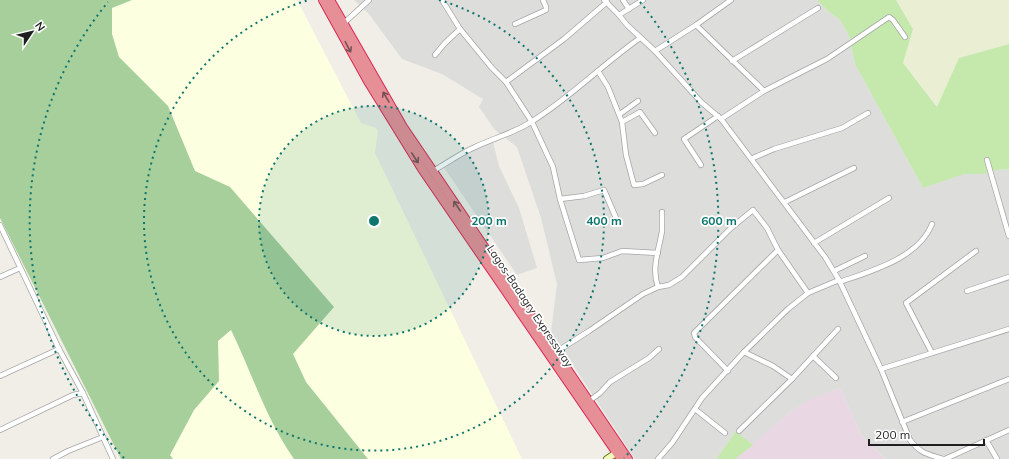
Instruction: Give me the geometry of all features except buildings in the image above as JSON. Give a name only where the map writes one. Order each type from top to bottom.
[{"type":"highway","name":"Lagos-Badagry Expressway","points":[[323,0],[354,59],[418,163],[618,457]]},
{"type":"highway","name":"Lagos-Badagry Expressway","points":[[330,0],[404,127],[628,459]]},
{"type":"main road","points":[[607,459],[618,457]]},
{"type":"street","points":[[343,24],[369,0]]},
{"type":"street","points":[[442,0],[460,29],[492,68],[506,82],[512,94],[532,122],[553,167],[560,199],[578,259],[603,258],[622,251],[658,253]]},
{"type":"street","points":[[515,24],[546,10],[543,0]]},
{"type":"street","points":[[623,0],[629,9]]},
{"type":"street","points":[[619,14],[642,0]]},
{"type":"street","points":[[654,51],[696,25],[732,0]]},
{"type":"street","points":[[506,82],[564,39],[605,1],[619,14],[627,26],[654,51],[696,96],[720,117],[785,202],[834,271],[881,369],[905,432],[917,448],[929,456],[944,459],[1009,430]]},
{"type":"street","points":[[732,61],[818,8]]},
{"type":"street","points":[[701,165],[684,139],[764,91],[827,59],[850,44],[861,34],[889,17],[893,20],[905,37]]},
{"type":"street","points":[[696,25],[764,91]]},
{"type":"street","points":[[435,55],[460,29]]},
{"type":"street","points":[[433,171],[475,147],[518,130],[532,122],[598,71],[614,56],[640,38]]},
{"type":"street","points":[[598,71],[608,87],[620,114],[626,155],[634,184],[643,184],[662,175]]},
{"type":"street","points":[[620,114],[638,101]]},
{"type":"street","points":[[622,122],[640,112],[655,133]]},
{"type":"street","points":[[752,158],[774,148],[842,128],[868,113]]},
{"type":"street","points":[[987,160],[1009,236]]},
{"type":"street","points":[[785,202],[854,168]]},
{"type":"street","points":[[560,199],[584,196],[604,190],[616,218]]},
{"type":"street","points":[[814,243],[888,198]]},
{"type":"street","points":[[556,352],[643,294],[658,286],[669,285],[682,277],[710,248],[753,210],[767,228],[778,250],[808,293]]},
{"type":"street","points":[[658,286],[654,275],[662,230],[662,212]]},
{"type":"street","points":[[658,459],[672,443],[702,398],[744,352],[788,309],[808,293],[864,274],[903,255],[925,239],[932,224]]},
{"type":"street","points":[[0,225],[59,348],[83,393],[113,459]]},
{"type":"street","points":[[728,371],[695,337],[694,333],[778,250]]},
{"type":"street","points":[[932,353],[906,302],[976,251]]},
{"type":"street","points":[[834,271],[865,256]]},
{"type":"street","points":[[0,277],[20,268]]},
{"type":"street","points":[[967,291],[1009,278]]},
{"type":"street","points":[[739,430],[792,378],[838,329]]},
{"type":"street","points":[[881,369],[1009,329]]},
{"type":"street","points":[[0,376],[59,348]]},
{"type":"street","points":[[589,401],[600,394],[610,382],[649,358],[659,350]]},
{"type":"street","points":[[744,352],[773,366],[792,378]]},
{"type":"street","points":[[813,356],[836,378]]},
{"type":"street","points":[[902,422],[1009,379]]},
{"type":"street","points":[[0,430],[73,395],[83,393]]},
{"type":"street","points":[[695,409],[726,433]]},
{"type":"street","points":[[53,459],[68,451],[103,438]]},
{"type":"street","points":[[986,440],[997,459]]},
{"type":"shaded area","points":[[0,0],[297,0],[361,123],[376,128],[378,131],[375,153],[522,459],[121,459],[0,218]]},
{"type":"shaded area","points":[[354,0],[817,0],[840,20],[849,36],[855,64],[923,188],[966,171],[983,173],[1002,169],[1009,170],[1009,459],[885,459],[861,435],[840,388],[794,409],[753,445],[736,431],[716,459],[635,459],[551,332],[557,284],[541,218],[517,147],[495,130],[479,107],[483,99],[442,74],[402,59],[369,14]]},
{"type":"shaded area","points":[[896,0],[1009,0],[1009,44],[959,58],[938,107],[903,63],[913,29]]},
{"type":"shaded area","points":[[493,142],[499,166],[519,208],[537,268],[517,275],[443,166],[472,149]]},
{"type":"shaded area","points":[[840,388],[861,435],[885,459],[735,459],[794,409],[809,400]]},
{"type":"green space","points":[[0,0],[132,0],[112,8],[112,34],[119,57],[168,106],[195,171],[230,187],[334,307],[293,354],[306,382],[368,459],[294,459],[267,412],[231,330],[218,341],[219,381],[194,410],[170,455],[173,459],[121,459],[0,218]]},
{"type":"green space","points":[[817,0],[896,0],[913,29],[903,63],[937,107],[959,58],[1009,44],[1009,170],[1002,169],[982,174],[964,174],[923,188],[855,64],[849,36],[840,20]]},
{"type":"green space","points":[[736,431],[753,445],[735,459],[716,459]]}]
